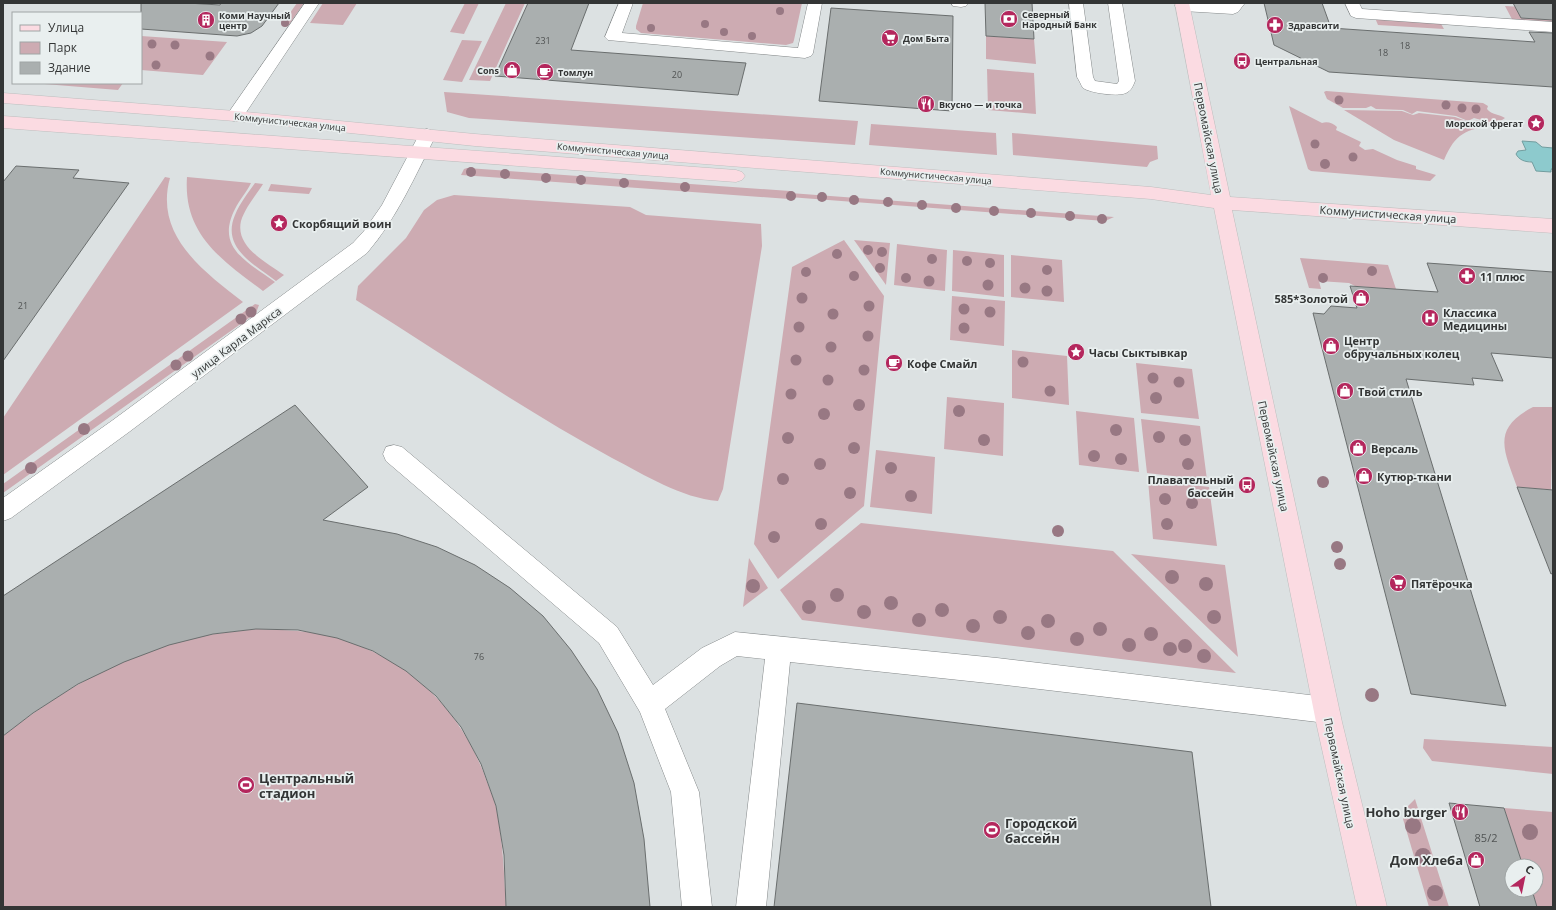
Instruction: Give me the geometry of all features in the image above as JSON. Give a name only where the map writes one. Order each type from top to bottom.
[{"type":"main road","name":"Первомайская улица","points":[[1183,4],[1222,203],[1326,710],[1355,842],[1372,907]]},
{"type":"main road","name":"Коммунистическая улица","points":[[3,98],[235,116],[422,144]]},
{"type":"main road","name":"Коммунистическая улица","points":[[3,122],[422,144],[1153,205],[1222,203],[1553,226]]},
{"type":"street","points":[[235,116],[312,3]]},
{"type":"street","points":[[626,3],[613,37],[805,53],[815,3]]},
{"type":"street","points":[[1076,3],[1085,77],[1089,84],[1096,87],[1120,90],[1124,87],[1127,81],[1115,3]]},
{"type":"street","points":[[1183,4],[1233,9],[1238,3]]},
{"type":"street","points":[[1352,3],[1356,13],[1553,27]]},
{"type":"street","name":"улица Карла Маркса","points":[[3,511],[128,422],[360,248],[381,222],[422,144]]},
{"type":"street","points":[[394,454],[608,635],[650,704],[685,792],[697,907]]},
{"type":"street","points":[[650,704],[711,658],[735,644],[997,671],[1326,710]]},
{"type":"street","points":[[752,907],[779,648]]},
{"type":"green space","points":[[297,3],[304,3],[289,25],[282,24]]},
{"type":"green space","points":[[323,3],[357,3],[343,25],[310,23]]},
{"type":"green space","points":[[465,3],[479,3],[464,34],[450,32]]},
{"type":"green space","points":[[506,3],[525,3],[490,81],[469,80]]},
{"type":"green space","points":[[643,3],[802,3],[793,43],[786,45],[641,33],[636,29],[636,26]]},
{"type":"green space","points":[[1505,6],[1552,9],[1553,25],[1514,23]]},
{"type":"green space","points":[[1375,18],[1440,22],[1444,29],[1378,25]]},
{"type":"green space","points":[[142,36],[227,42],[203,75],[142,70]]},
{"type":"green space","points":[[986,36],[1034,39],[1036,64],[986,59]]},
{"type":"green space","points":[[462,40],[482,41],[462,82],[443,80]]},
{"type":"green space","points":[[987,69],[1034,73],[1036,114],[988,110]]},
{"type":"green space","points":[[44,84],[122,84],[118,90]]},
{"type":"green space","points":[[444,92],[858,121],[855,145],[469,118],[447,112]]},
{"type":"green space","points":[[1324,92],[1483,103],[1488,106],[1487,109],[1489,111],[1505,118],[1496,124],[1474,118],[1468,121],[1456,116],[1417,111],[1412,114],[1403,110],[1376,109],[1371,106],[1366,108],[1343,108],[1327,99]]},
{"type":"green space","points":[[1289,106],[1322,123],[1328,122],[1334,124],[1337,127],[1336,130],[1361,142],[1359,146],[1365,150],[1373,149],[1397,160],[1416,166],[1416,169],[1436,175],[1430,181],[1311,171],[1308,169]]},
{"type":"green space","points":[[1344,110],[1402,111],[1413,115],[1419,113],[1455,117],[1469,122],[1476,120],[1494,124],[1469,131],[1457,138],[1444,160],[1394,140]]},
{"type":"green space","points":[[871,124],[996,133],[997,155],[869,145]]},
{"type":"green space","points":[[1012,133],[1157,146],[1158,159],[1150,162],[1147,167],[1013,155]]},
{"type":"green space","points":[[464,169],[790,191],[790,193],[1114,217],[1105,221],[789,197],[789,199],[461,175]]},
{"type":"green space","points":[[165,177],[170,178],[167,198],[169,217],[176,234],[186,250],[198,264],[212,278],[243,302],[3,475],[3,418]]},
{"type":"green space","points":[[187,177],[251,183],[235,209],[230,223],[229,234],[237,253],[275,282],[263,291],[220,257],[198,230],[191,215],[187,197]]},
{"type":"green space","points":[[255,183],[263,184],[245,211],[241,221],[240,230],[247,246],[261,259],[284,275],[276,281],[242,254],[232,237],[232,227],[235,215]]},
{"type":"green space","points":[[271,184],[312,188],[309,194],[268,191]]},
{"type":"green space","points":[[454,195],[630,207],[646,215],[761,224],[762,246],[723,489],[718,501],[704,499],[677,491],[579,440],[356,300],[358,286],[406,238],[424,210],[437,200]]},
{"type":"green space","points":[[844,240],[884,296],[864,506],[778,579],[754,544],[792,267]]},
{"type":"green space","points":[[854,240],[890,243],[886,285]]},
{"type":"green space","points":[[897,244],[947,250],[945,291],[894,285]]},
{"type":"green space","points":[[953,250],[1004,255],[1004,297],[952,291]]},
{"type":"green space","points":[[1011,255],[1062,260],[1064,302],[1011,297]]},
{"type":"green space","points":[[1300,258],[1388,265],[1396,289],[1355,286],[1349,283],[1319,281],[1321,289],[1309,288]]},
{"type":"green space","points":[[952,296],[1005,301],[1004,346],[950,340]]},
{"type":"green space","points":[[255,304],[259,305],[256,313],[3,493],[3,484]]},
{"type":"green space","points":[[1012,350],[1067,356],[1069,405],[1012,398]]},
{"type":"green space","points":[[1136,363],[1192,369],[1199,419],[1141,413]]},
{"type":"green space","points":[[947,397],[1004,403],[1003,456],[944,449]]},
{"type":"green space","points":[[1533,407],[1553,407],[1551,490],[1517,487],[1505,451],[1504,441],[1506,432],[1511,424],[1520,415]]},
{"type":"green space","points":[[1076,411],[1134,418],[1139,472],[1079,465]]},
{"type":"green space","points":[[1141,419],[1200,426],[1207,480],[1147,473]]},
{"type":"green space","points":[[876,450],[935,457],[932,514],[870,507]]},
{"type":"green space","points":[[1148,480],[1209,487],[1217,546],[1153,539]]},
{"type":"green space","points":[[861,523],[1113,551],[1236,673],[802,620],[780,590]]},
{"type":"green space","points":[[1131,554],[1225,565],[1238,657]]},
{"type":"green space","points":[[749,558],[768,588],[743,607]]},
{"type":"green space","name":"Центральный стадион","points":[[256,629],[318,633],[338,638],[364,648],[388,660],[410,674],[430,691],[448,711],[463,732],[476,756],[495,804],[502,844],[506,907],[3,907],[3,736],[26,718],[76,686],[129,659],[157,648],[185,640],[214,634]]},
{"type":"green space","points":[[1424,739],[1553,747],[1553,774],[1432,761],[1423,748]]},
{"type":"green space","points":[[1415,799],[1449,907],[1429,907],[1403,819],[1405,809]]},
{"type":"green space","points":[[1504,808],[1553,812],[1553,907],[1537,907],[1534,898],[1544,898],[1544,858],[1520,858]]},
{"type":"water","points":[[1522,141],[1536,142],[1542,147],[1553,148],[1553,167],[1551,172],[1536,171],[1532,162],[1519,158],[1516,154],[1518,151],[1526,150]]},
{"type":"building","name":"Коми Научный центр","points":[[141,3],[220,5],[221,3],[279,3],[262,26],[251,33],[237,36],[142,29]]},
{"type":"building","points":[[528,3],[589,3],[571,50],[746,63],[738,95],[495,76]]},
{"type":"building","name":"Северный Народный Банк","points":[[985,3],[1032,3],[1034,39],[986,36]]},
{"type":"building","points":[[1264,3],[1322,3],[1331,28],[1535,42],[1529,32],[1553,33],[1553,87],[1329,72],[1274,45]]},
{"type":"building","points":[[1513,3],[1553,3],[1553,20],[1521,18]]},
{"type":"building","name":"Дом Быта","points":[[831,8],[953,16],[952,111],[819,101]]},
{"type":"building","points":[[16,166],[79,170],[73,178],[129,183],[3,361],[3,182]]},
{"type":"building","points":[[1427,263],[1553,272],[1553,358],[1491,353],[1503,381],[1472,378],[1474,385],[1406,379],[1506,706],[1411,694],[1313,313],[1324,314],[1331,306],[1357,308],[1350,286],[1438,292]]},
{"type":"building","points":[[295,405],[368,487],[323,520],[397,534],[437,547],[475,565],[510,588],[543,616],[571,650],[597,689],[618,733],[634,783],[644,839],[650,907],[506,907],[504,855],[496,806],[481,764],[461,727],[436,696],[406,671],[373,651],[337,638],[298,630],[256,629],[213,634],[169,645],[124,662],[78,684],[33,713],[3,736],[3,596]]},
{"type":"building","points":[[1517,487],[1553,490],[1553,573],[1551,574]]},
{"type":"building","name":"Городской бассейн","points":[[797,703],[1192,752],[1211,907],[774,907]]},
{"type":"building","points":[[1449,803],[1504,808],[1520,858],[1504,858],[1504,898],[1534,898],[1537,907],[1480,907]]},
{"type":"place","name":"Северный Народный Банк","points":[[1009,19]]},
{"type":"place","name":"Коми Научный центр","points":[[206,20]]},
{"type":"place","name":"Здравсити","points":[[1275,25]]},
{"type":"place","name":"Дом Быта","points":[[890,38]]},
{"type":"place","name":"Центральная","points":[[1242,61]]},
{"type":"place","name":"Cons","points":[[512,70]]},
{"type":"place","name":"Томлун","points":[[545,72]]},
{"type":"place","name":"Вкусно — и точка","points":[[926,104]]},
{"type":"place","name":"Морской фрегат","points":[[1536,123]]},
{"type":"place","name":"Скорбящий воин","points":[[279,223]]},
{"type":"place","name":"11 плюс","points":[[1467,276]]},
{"type":"place","name":"585*Золотой","points":[[1361,298]]},
{"type":"place","name":"Классика Медицины","points":[[1430,318]]},
{"type":"place","name":"Центр обручальных колец","points":[[1331,346]]},
{"type":"place","name":"Часы Сыктывкар","points":[[1076,352]]},
{"type":"place","name":"Кофе Смайл","points":[[894,363]]},
{"type":"place","name":"Твой стиль","points":[[1345,391]]},
{"type":"place","name":"Версаль","points":[[1358,448]]},
{"type":"place","name":"Кутюр-ткани","points":[[1364,476]]},
{"type":"place","name":"Плавательный бассейн","points":[[1247,485]]},
{"type":"place","name":"Пятёрочка","points":[[1398,583]]},
{"type":"place","name":"Центральный стадион","points":[[246,785]]},
{"type":"place","name":"Hoho burger","points":[[1460,812]]},
{"type":"place","name":"Городской бассейн","points":[[992,830]]},
{"type":"place","name":"Дом Хлеба","points":[[1476,860]]}]
